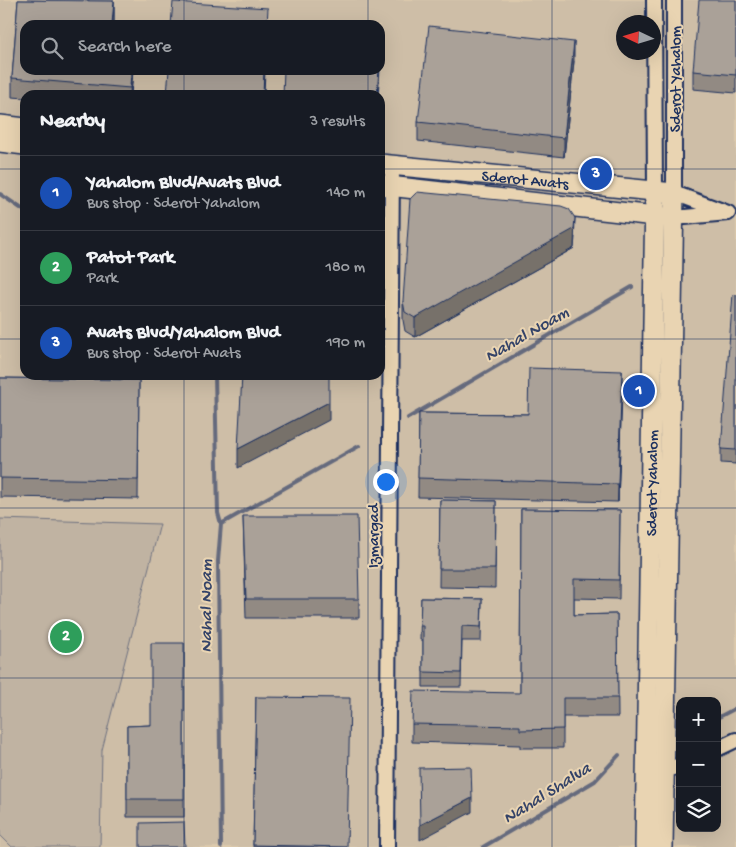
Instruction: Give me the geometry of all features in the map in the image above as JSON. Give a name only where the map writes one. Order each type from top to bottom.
[{"type":"street","name":"Sderot Yahalom","points":[[645,847],[655,192],[654,0]]},
{"type":"street","name":"Sderot Yahalom","points":[[663,847],[672,768],[674,0]]},
{"type":"street","points":[[0,125],[20,127]]},
{"type":"street","points":[[0,142],[20,144]]},
{"type":"street","name":"Sderot Avats","points":[[386,165],[674,193],[732,214]]},
{"type":"street","name":"Izmargad","points":[[386,165],[387,847]]},
{"type":"street","name":"Sderot Avats","points":[[386,186],[674,218],[732,214]]},
{"type":"street","points":[[721,747],[736,740]]},
{"type":"street","points":[[645,778],[672,768]]},
{"type":"shaded area","points":[[0,0],[736,0],[736,847],[0,847]]},
{"type":"shaded area","points":[[0,519],[160,524],[102,750],[100,847],[12,847],[0,835]]},
{"type":"building","points":[[18,0],[114,1],[112,20],[20,20],[20,75],[131,75],[130,88],[12,78]]},
{"type":"building","points":[[699,0],[736,0],[736,75],[693,71]]},
{"type":"building","points":[[173,2],[268,8],[267,20],[171,20]]},
{"type":"building","points":[[429,26],[574,42],[564,138],[418,122]]},
{"type":"building","points":[[169,75],[264,75],[263,90],[167,90]]},
{"type":"building","points":[[284,75],[379,75],[377,90],[283,90]]},
{"type":"building","points":[[417,192],[561,206],[569,209],[575,218],[574,229],[415,318],[405,312],[403,301],[410,199]]},
{"type":"building","points":[[733,294],[736,295],[736,450],[721,449]]},
{"type":"building","points":[[529,368],[622,371],[618,484],[418,478],[419,413],[528,414]]},
{"type":"building","points":[[0,378],[20,378],[20,380],[139,380],[138,480],[0,478]]},
{"type":"building","points":[[242,380],[329,380],[329,402],[238,449]]},
{"type":"building","points":[[440,500],[496,501],[495,569],[439,569]]},
{"type":"building","points":[[521,509],[620,510],[619,580],[574,579],[574,615],[617,614],[618,698],[563,698],[563,729],[520,730],[520,726],[412,724],[413,691],[520,693]]},
{"type":"building","points":[[243,516],[357,516],[359,599],[246,599]]},
{"type":"building","points":[[421,598],[482,599],[481,627],[462,626],[461,673],[423,672],[423,626],[420,626]]},
{"type":"building","points":[[151,643],[184,643],[184,799],[127,799],[127,726],[151,725]]},
{"type":"building","points":[[256,697],[350,698],[347,847],[253,845]]},
{"type":"building","points":[[471,767],[472,798],[420,825],[419,768]]},
{"type":"building","points":[[184,822],[185,847],[140,847],[140,823]]},
{"type":"waterway","points":[[0,194],[20,208]]},
{"type":"waterway","name":"Nahal Noam","points":[[408,418],[632,287]]},
{"type":"waterway","points":[[215,380],[218,513],[221,524]]},
{"type":"waterway","name":"Nahal Noam","points":[[221,847],[218,561],[221,524],[359,446]]},
{"type":"waterway","name":"Nahal Shalva","points":[[721,716],[736,708]]},
{"type":"waterway","name":"Nahal Shalva","points":[[483,847],[595,781],[619,755]]},
{"type":"place","name":"Avats Blvd/Yahalom Blvd","points":[[596,174]]},
{"type":"place","name":"Yahalom Blvd/Avats Blvd","points":[[639,391]]},
{"type":"place","name":"Patot Park","points":[[66,637]]}]
